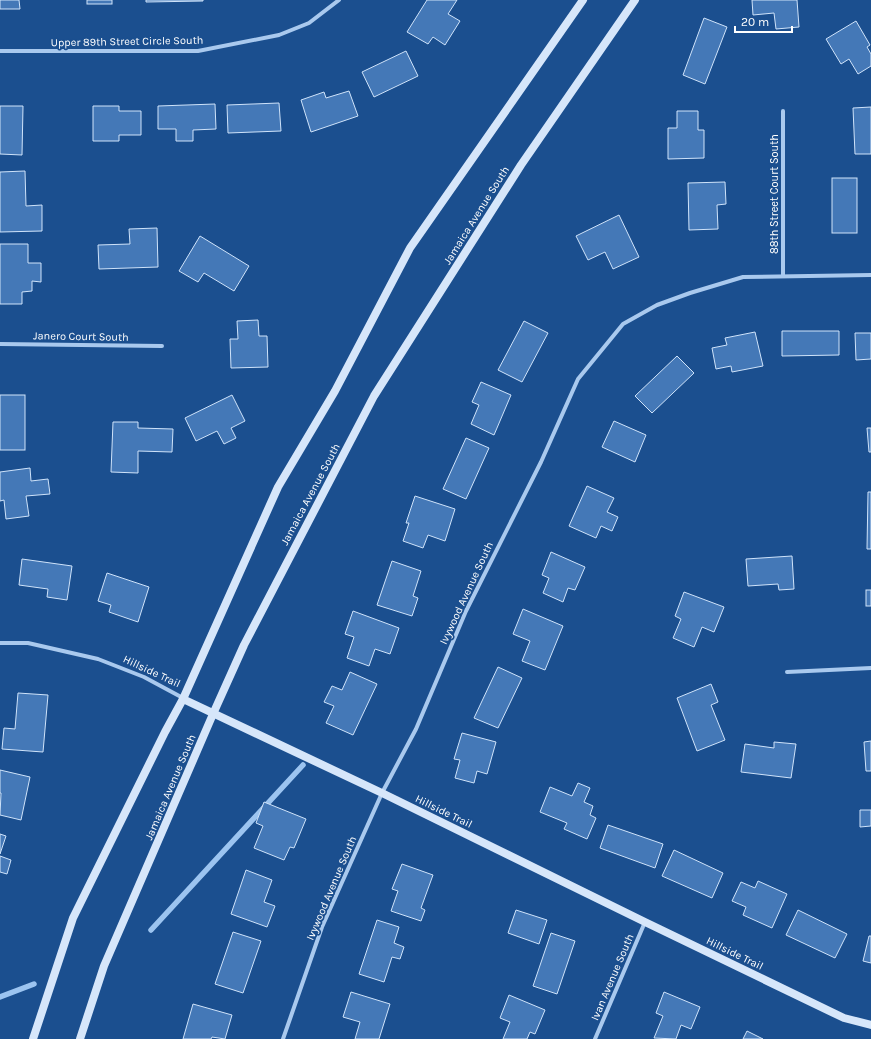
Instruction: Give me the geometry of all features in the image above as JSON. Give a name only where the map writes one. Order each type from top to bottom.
[{"type":"main road","points":[[33,1039],[73,918],[165,732],[183,699],[278,487],[335,391],[410,248],[583,0]]},
{"type":"main road","name":"Jamaica Avenue South","points":[[80,1039],[104,966],[244,645],[374,396],[521,164],[635,0]]},
{"type":"main road","name":"Hillside Trail","points":[[183,699],[382,793],[844,1018],[871,1025]]},
{"type":"street","name":"Upper 89th Street Circle South","points":[[0,51],[198,51],[279,35],[308,23],[339,0]]},
{"type":"street","name":"88th Street Court South","points":[[782,112],[783,276]]},
{"type":"street","name":"Ivywood Avenue South","points":[[283,1039],[322,927],[382,793],[416,729],[466,611],[541,462],[578,379],[623,324],[657,305],[690,292],[743,276],[871,275]]},
{"type":"street","name":"Janero Court South","points":[[0,344],[162,346]]},
{"type":"street","name":"Hillside Trail","points":[[0,643],[28,643],[98,659],[144,677],[183,699]]},
{"type":"street","points":[[787,672],[871,668]]},
{"type":"street","name":"Ivan Avenue South","points":[[595,1039],[645,922]]},
{"type":"building","points":[[0,0],[19,0],[20,9],[0,9]]},
{"type":"building","points":[[87,0],[112,0],[112,4],[87,4]]},
{"type":"building","points":[[146,0],[203,0],[203,1],[146,2]]},
{"type":"building","points":[[427,0],[457,0],[448,14],[460,21],[445,45],[433,37],[428,44],[407,32]]},
{"type":"building","points":[[752,0],[797,0],[799,27],[776,29],[774,13],[753,15]]},
{"type":"building","points":[[704,18],[727,27],[705,84],[683,75]]},
{"type":"building","points":[[856,21],[870,45],[867,47],[871,54],[871,66],[858,74],[849,59],[841,64],[826,39]]},
{"type":"building","points":[[406,51],[418,76],[374,97],[362,72]]},
{"type":"building","points":[[349,91],[358,116],[311,132],[301,100],[324,92],[326,98]]},
{"type":"building","points":[[279,103],[281,131],[228,133],[227,105]]},
{"type":"building","points":[[215,104],[216,129],[193,130],[193,141],[176,141],[176,129],[158,129],[158,106]]},
{"type":"building","points":[[0,106],[23,106],[22,155],[0,154]]},
{"type":"building","points":[[93,106],[119,106],[119,111],[141,111],[141,135],[119,135],[119,141],[93,141]]},
{"type":"building","points":[[871,107],[871,154],[855,154],[853,108]]},
{"type":"building","points":[[677,111],[698,111],[698,130],[704,130],[704,158],[668,159],[668,128],[677,128]]},
{"type":"building","points":[[25,171],[26,206],[42,205],[42,231],[0,232],[0,172]]},
{"type":"building","points":[[832,178],[857,178],[857,233],[832,233]]},
{"type":"building","points":[[725,182],[726,204],[717,205],[718,229],[689,230],[688,183]]},
{"type":"building","points":[[619,215],[639,257],[613,269],[605,252],[588,260],[576,236]]},
{"type":"building","points":[[157,228],[158,267],[99,269],[98,245],[130,244],[129,229]]},
{"type":"building","points":[[200,236],[249,266],[234,291],[204,273],[198,282],[179,271]]},
{"type":"building","points":[[0,244],[28,244],[28,263],[41,263],[41,282],[32,281],[32,291],[22,292],[22,304],[0,304]]},
{"type":"building","points":[[258,320],[259,336],[267,336],[268,367],[231,368],[230,339],[238,339],[237,321]]},
{"type":"building","points":[[524,321],[548,333],[522,382],[498,370]]},
{"type":"building","points":[[782,331],[839,331],[839,355],[782,356]]},
{"type":"building","points":[[755,332],[763,366],[732,372],[731,366],[716,369],[712,348],[727,345],[725,338]]},
{"type":"building","points":[[855,333],[871,333],[871,359],[856,360]]},
{"type":"building","points":[[677,356],[694,373],[652,413],[635,396]]},
{"type":"building","points":[[481,382],[511,395],[494,435],[471,424],[479,405],[472,402]]},
{"type":"building","points":[[0,395],[25,395],[25,450],[0,450]]},
{"type":"building","points":[[232,395],[245,421],[231,428],[236,438],[224,444],[217,431],[196,441],[185,418]]},
{"type":"building","points":[[614,421],[646,435],[635,462],[602,447]]},
{"type":"building","points":[[113,422],[138,422],[138,428],[173,429],[172,452],[138,451],[138,473],[111,472]]},
{"type":"building","points":[[867,428],[871,428],[871,452],[869,452]]},
{"type":"building","points":[[466,438],[489,448],[466,499],[443,489]]},
{"type":"building","points":[[30,468],[31,481],[48,479],[50,494],[26,496],[29,516],[6,519],[4,500],[0,501],[0,472]]},
{"type":"building","points":[[587,486],[614,498],[607,512],[618,517],[612,531],[601,526],[596,538],[569,526]]},
{"type":"building","points":[[868,492],[871,492],[871,549],[867,549]]},
{"type":"building","points":[[415,496],[455,509],[445,541],[428,535],[423,548],[403,541],[409,523],[406,523]]},
{"type":"building","points":[[551,552],[585,567],[575,590],[568,588],[563,602],[543,593],[549,578],[542,575]]},
{"type":"building","points":[[792,556],[794,589],[779,590],[778,584],[748,586],[746,559]]},
{"type":"building","points":[[22,559],[72,566],[67,600],[47,597],[48,589],[19,585]]},
{"type":"building","points":[[392,561],[421,571],[413,596],[418,598],[412,616],[377,605]]},
{"type":"building","points":[[107,573],[149,587],[138,622],[109,612],[111,605],[98,601]]},
{"type":"building","points":[[866,590],[871,590],[871,606],[866,606]]},
{"type":"building","points":[[684,592],[724,607],[714,632],[702,627],[694,647],[673,638],[681,619],[675,616]]},
{"type":"building","points":[[523,609],[563,626],[545,670],[522,661],[530,641],[513,634]]},
{"type":"building","points":[[353,611],[399,628],[390,654],[375,649],[369,666],[347,658],[354,637],[345,634]]},
{"type":"building","points":[[498,667],[522,678],[498,728],[474,718]]},
{"type":"building","points":[[350,672],[377,684],[353,735],[326,723],[334,706],[324,702],[332,686],[342,690]]},
{"type":"building","points":[[711,684],[718,702],[711,705],[725,740],[697,751],[677,698]]},
{"type":"building","points":[[18,693],[48,695],[43,752],[2,749],[4,728],[15,729]]},
{"type":"building","points":[[462,733],[496,742],[487,774],[477,771],[474,783],[455,778],[460,760],[454,759]]},
{"type":"building","points":[[871,741],[871,771],[866,771],[864,742]]},
{"type":"building","points":[[774,742],[796,744],[791,778],[741,772],[745,744],[774,748]]},
{"type":"building","points":[[0,770],[30,777],[21,820],[0,815]]},
{"type":"building","points":[[578,783],[590,788],[584,802],[593,806],[590,815],[596,818],[587,839],[564,829],[567,823],[540,812],[550,787],[572,796]]},
{"type":"building","points":[[264,802],[306,819],[294,848],[290,847],[284,860],[254,848],[263,826],[256,823]]},
{"type":"building","points":[[860,810],[871,810],[871,826],[860,827]]},
{"type":"building","points":[[608,825],[663,844],[655,868],[600,848]]},
{"type":"building","points":[[0,834],[6,836],[0,854]]},
{"type":"building","points":[[674,850],[723,873],[712,898],[662,876]]},
{"type":"building","points":[[0,856],[11,860],[7,874],[0,872]]},
{"type":"building","points":[[402,864],[433,875],[421,908],[425,910],[421,921],[391,911],[398,891],[392,889]]},
{"type":"building","points":[[246,870],[272,880],[264,902],[275,906],[267,927],[231,914]]},
{"type":"building","points":[[758,881],[787,894],[772,928],[743,915],[746,907],[732,901],[741,882],[755,888]]},
{"type":"building","points":[[516,910],[547,920],[539,944],[508,933]]},
{"type":"building","points":[[798,910],[847,934],[835,958],[786,935]]},
{"type":"building","points":[[377,920],[399,927],[394,943],[404,947],[400,959],[392,957],[384,982],[359,974]]},
{"type":"building","points":[[233,932],[261,941],[243,993],[215,984]]},
{"type":"building","points":[[551,933],[575,941],[557,994],[533,986]]},
{"type":"building","points":[[869,936],[871,936],[871,963],[863,961]]},
{"type":"building","points":[[351,992],[390,1004],[379,1039],[355,1039],[360,1022],[343,1017]]},
{"type":"building","points":[[664,992],[700,1007],[691,1029],[681,1025],[676,1039],[654,1038],[663,1016],[656,1013]]},
{"type":"building","points":[[509,995],[545,1010],[535,1034],[530,1032],[527,1039],[503,1039],[510,1022],[500,1018]]},
{"type":"building","points":[[193,1004],[232,1015],[225,1039],[212,1037],[211,1039],[183,1039]]},
{"type":"building","points":[[747,1031],[763,1039],[743,1039]]},
{"type":"waterway","points":[[151,930],[303,765]]},
{"type":"waterway","points":[[0,997],[34,984]]}]
